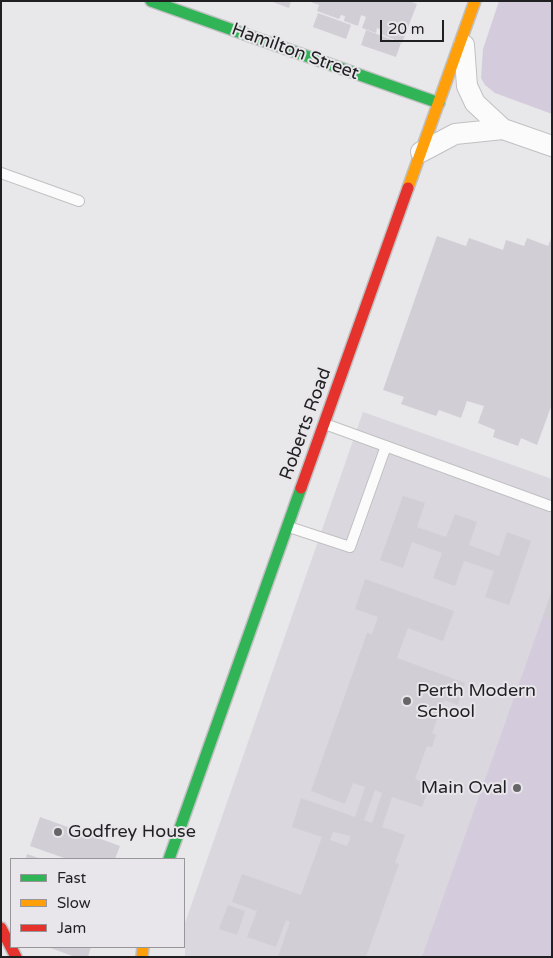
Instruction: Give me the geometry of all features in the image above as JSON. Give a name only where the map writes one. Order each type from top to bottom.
[{"type":"main road","name":"Roberts Road","points":[[169,858],[475,1]]},
{"type":"main road","name":"Hamilton Street","points":[[153,2],[439,103]]},
{"type":"main road","points":[[1,928],[10,945]]},
{"type":"street","points":[[463,34],[465,74],[470,96],[503,129]]},
{"type":"street","points":[[421,152],[446,137],[456,134],[503,129],[552,146]]},
{"type":"lane","points":[[1,173],[80,201]]},
{"type":"lane","points":[[324,424],[550,506]]},
{"type":"lane","points":[[288,526],[350,547],[386,446]]},
{"type":"shaded area","points":[[499,1],[552,1],[552,114],[495,93],[485,85],[481,78],[483,49]]},
{"type":"shaded area","name":"Perth Modern School","points":[[363,412],[552,479],[552,957],[185,957],[185,923]]},
{"type":"shaded area","name":"Main Oval","points":[[543,616],[552,619],[552,957],[422,957]]},
{"type":"building","points":[[270,1],[291,1],[289,8]]},
{"type":"building","points":[[308,1],[409,1],[417,4],[402,43],[381,34],[382,30],[377,28],[376,33],[362,28],[366,17],[361,15],[358,26],[344,21],[345,16],[341,15],[339,19],[317,11],[319,5]]},
{"type":"building","points":[[318,13],[351,25],[346,39],[313,27]]},
{"type":"building","points":[[366,30],[401,43],[396,57],[361,45]]},
{"type":"building","points":[[437,236],[466,246],[469,238],[503,250],[506,240],[524,246],[527,238],[548,246],[552,236],[552,404],[537,445],[521,438],[518,446],[493,437],[495,430],[478,423],[484,406],[467,401],[461,418],[439,410],[436,416],[401,404],[404,397],[383,390]]},
{"type":"building","points":[[403,496],[425,503],[417,527],[446,537],[455,514],[477,522],[469,545],[499,556],[507,532],[531,541],[509,605],[485,597],[494,571],[464,561],[455,586],[433,578],[442,553],[412,542],[403,568],[380,560]]},
{"type":"building","points":[[365,579],[454,611],[443,641],[408,628],[397,658],[465,683],[458,705],[444,700],[432,733],[436,735],[432,747],[427,746],[415,779],[430,785],[422,807],[392,797],[382,827],[405,835],[395,863],[399,864],[366,957],[278,957],[290,922],[286,920],[276,947],[247,937],[257,911],[232,902],[242,874],[301,895],[322,837],[292,827],[301,798],[355,817],[365,787],[353,783],[345,804],[311,791],[367,633],[372,634],[378,617],[355,609]],"holes":[[[375,790],[382,793],[372,823],[364,820]],[[333,832],[351,836],[347,846],[330,840]]]},
{"type":"building","points":[[552,590],[552,619],[543,616]]},
{"type":"building","name":"Godfrey House","points":[[40,817],[120,846],[115,858],[64,858],[30,846]]},
{"type":"building","name":"Godfrey House","points":[[27,854],[38,858],[26,858]]},
{"type":"building","points":[[228,905],[245,911],[237,935],[219,929]]},
{"type":"building","points":[[51,948],[91,948],[88,957],[75,957]]},
{"type":"traffic: fast","points":[[151,1],[439,103]]},
{"type":"traffic: fast","points":[[169,858],[301,488]]},
{"type":"traffic: slow","points":[[408,188],[475,1]]},
{"type":"traffic: slow","points":[[142,957],[143,948]]},
{"type":"traffic: jam","points":[[301,488],[408,188]]},
{"type":"traffic: jam","points":[[1,928],[10,945]]},
{"type":"traffic: jam","points":[[11,948],[16,957]]},
{"type":"place","name":"Perth Modern School","points":[[407,701]]},
{"type":"place","name":"Main Oval","points":[[517,788]]},
{"type":"place","name":"Godfrey House","points":[[58,832]]}]
